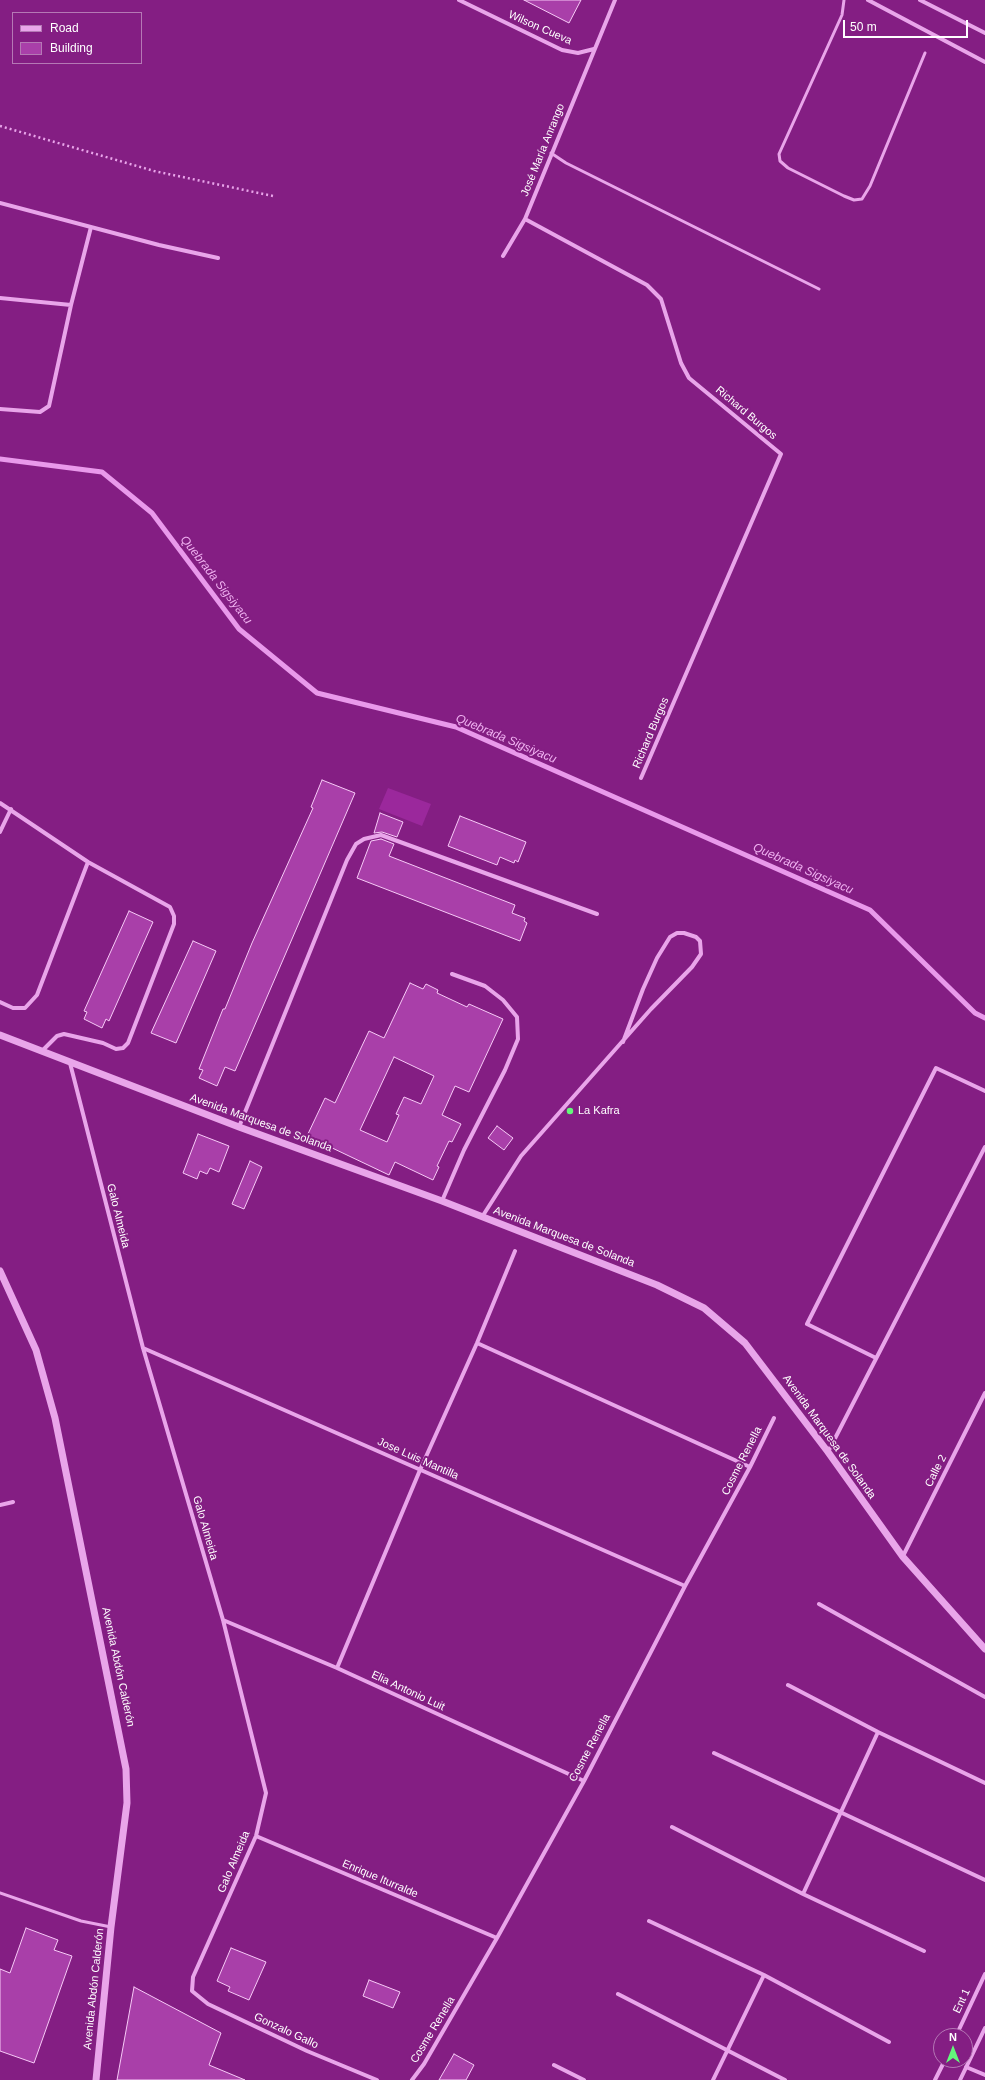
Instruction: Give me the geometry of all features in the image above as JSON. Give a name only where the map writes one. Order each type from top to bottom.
[{"type":"street","name":"Wilson Cueva","points":[[459,0],[570,52],[578,53],[594,48]]},
{"type":"street","points":[[469,0],[470,5]]},
{"type":"street","name":"José María Anrango","points":[[503,256],[525,219],[615,0]]},
{"type":"street","points":[[868,0],[985,62]]},
{"type":"street","points":[[920,0],[985,33]]},
{"type":"street","points":[[0,203],[91,228],[218,258]]},
{"type":"street","name":"Richard Burgos","points":[[525,219],[647,285],[661,299],[680,363],[689,378],[781,454],[642,778]]},
{"type":"street","points":[[0,409],[40,412],[49,406],[71,305],[91,228]]},
{"type":"street","points":[[0,298],[71,305]]},
{"type":"street","points":[[0,803],[88,862],[170,907],[174,916],[174,924],[128,1043],[123,1048],[116,1049],[103,1043],[64,1034],[57,1036],[40,1052]]},
{"type":"street","points":[[0,832],[11,809]]},
{"type":"street","points":[[239,1127],[344,867],[356,844],[364,839],[382,835],[597,914]]},
{"type":"street","points":[[0,1002],[13,1008],[25,1008],[37,995],[88,862]]},
{"type":"street","points":[[482,1217],[521,1156],[695,963],[701,954],[702,948],[696,937],[684,933],[677,933],[670,937],[657,958],[643,988],[623,1042]]},
{"type":"street","points":[[442,1201],[464,1150],[505,1070],[518,1039],[517,1017],[503,1000],[485,986],[452,974]]},
{"type":"street","name":"Avenida Marquesa de Solanda","points":[[0,1035],[40,1052],[239,1127],[442,1201],[657,1285],[704,1308],[745,1343],[828,1452],[903,1557],[985,1649]]},
{"type":"street","name":"Galo Almeida","points":[[70,1063],[143,1348],[224,1620],[266,1793],[256,1836],[193,1977],[192,1991]]},
{"type":"street","points":[[876,1358],[807,1324],[936,1068],[985,1091]]},
{"type":"street","points":[[828,1452],[985,1147]]},
{"type":"street","points":[[336,1668],[420,1470],[477,1343],[514,1251]]},
{"type":"street","name":"Avenida Abdón Calderón","points":[[0,1271],[36,1350],[55,1418],[121,1738],[126,1769],[127,1803],[111,1927],[96,2080]]},
{"type":"street","points":[[477,1343],[750,1467]]},
{"type":"street","name":"Jose Luis Mantilla","points":[[143,1348],[685,1586]]},
{"type":"street","name":"Calle 2","points":[[903,1557],[985,1394]]},
{"type":"street","name":"Cosme Renella","points":[[412,2080],[424,2064],[497,1938],[584,1781],[685,1586],[750,1467],[774,1418]]},
{"type":"street","points":[[0,1505],[13,1502]]},
{"type":"street","points":[[819,1604],[985,1697]]},
{"type":"street","name":"Elia Antonio Luit","points":[[224,1620],[336,1668],[584,1781]]},
{"type":"street","points":[[788,1685],[878,1732],[985,1783]]},
{"type":"street","points":[[803,1894],[878,1732]]},
{"type":"street","points":[[714,1753],[985,1880]]},
{"type":"street","points":[[672,1827],[803,1894],[924,1951]]},
{"type":"street","name":"Enrique Iturralde","points":[[256,1836],[497,1938]]},
{"type":"street","points":[[649,1921],[764,1975],[889,2042]]},
{"type":"street","name":"Ent 1","points":[[960,2028],[985,1974]]},
{"type":"street","points":[[713,2080],[764,1975]]},
{"type":"street","name":"Gonzalo Gallo","points":[[192,1991],[208,2004],[307,2050],[377,2080]]},
{"type":"street","points":[[618,1994],[785,2080]]},
{"type":"street","points":[[973,2053],[985,2028]]},
{"type":"street","points":[[554,2065],[584,2080]]},
{"type":"street","points":[[935,2080],[941,2068]]},
{"type":"street","points":[[960,2080],[966,2068]]},
{"type":"street","points":[[968,2068],[985,2075]]},
{"type":"lane","points":[[844,0],[842,16],[779,154],[780,161],[788,168],[844,196],[854,200],[862,199],[870,186],[925,53]]},
{"type":"lane","points":[[551,153],[566,162],[819,289]]},
{"type":"lane","points":[[0,1893],[81,1921],[111,1927]]},
{"type":"path","points":[[0,126],[154,171],[272,196]]},
{"type":"shaded area","points":[[388,788],[431,804],[422,826],[379,809]]},
{"type":"building","points":[[524,0],[581,0],[569,23]]},
{"type":"building","points":[[322,780],[355,793],[235,1071],[225,1067],[217,1086],[199,1078],[203,1070],[199,1069],[223,1009],[225,1009],[252,943],[313,808],[311,807]]},
{"type":"building","points":[[380,813],[403,822],[397,837],[382,832],[374,833]]},
{"type":"building","points":[[460,816],[526,842],[518,862],[515,860],[514,863],[500,857],[497,865],[448,846]]},
{"type":"building","points":[[381,839],[394,844],[389,856],[515,905],[512,913],[525,918],[524,921],[527,923],[520,941],[357,878],[371,841]]},
{"type":"building","points":[[129,911],[153,922],[109,1021],[106,1019],[102,1028],[84,1019],[87,1012],[84,1011]]},
{"type":"building","points":[[193,941],[216,951],[176,1043],[151,1033]]},
{"type":"building","points":[[410,983],[423,989],[426,984],[438,990],[437,993],[467,1007],[469,1004],[503,1019],[469,1092],[455,1086],[442,1115],[461,1124],[452,1142],[449,1141],[437,1166],[439,1167],[433,1180],[395,1162],[389,1175],[307,1136],[325,1098],[335,1103],[369,1031],[384,1038]],"holes":[[[394,1057],[434,1076],[421,1104],[404,1097],[396,1114],[399,1115],[387,1142],[360,1130]]]},
{"type":"building","points":[[497,1126],[513,1138],[504,1150],[488,1138]]},
{"type":"building","points":[[198,1134],[229,1146],[219,1172],[210,1168],[207,1174],[200,1171],[197,1179],[183,1173]]},
{"type":"building","points":[[250,1161],[262,1167],[244,1209],[232,1204]]},
{"type":"building","points":[[26,1928],[58,1940],[54,1950],[72,1956],[34,2063],[0,2051],[0,1969],[10,1973]]},
{"type":"building","points":[[231,1948],[266,1962],[249,2000],[228,1991],[230,1987],[217,1981]]},
{"type":"building","points":[[369,1980],[400,1992],[393,2008],[363,1996]]},
{"type":"building","points":[[134,1987],[221,2033],[209,2065],[245,2080],[117,2080]]},
{"type":"building","points":[[454,2054],[474,2065],[466,2080],[439,2080]]},
{"type":"waterway","name":"Quebrada Sigsiyacu","points":[[0,459],[102,472],[152,513],[239,629],[317,693],[456,727],[870,910],[975,1013],[985,1018]]},
{"type":"place","name":"La Kafra","points":[[570,1111]]}]
